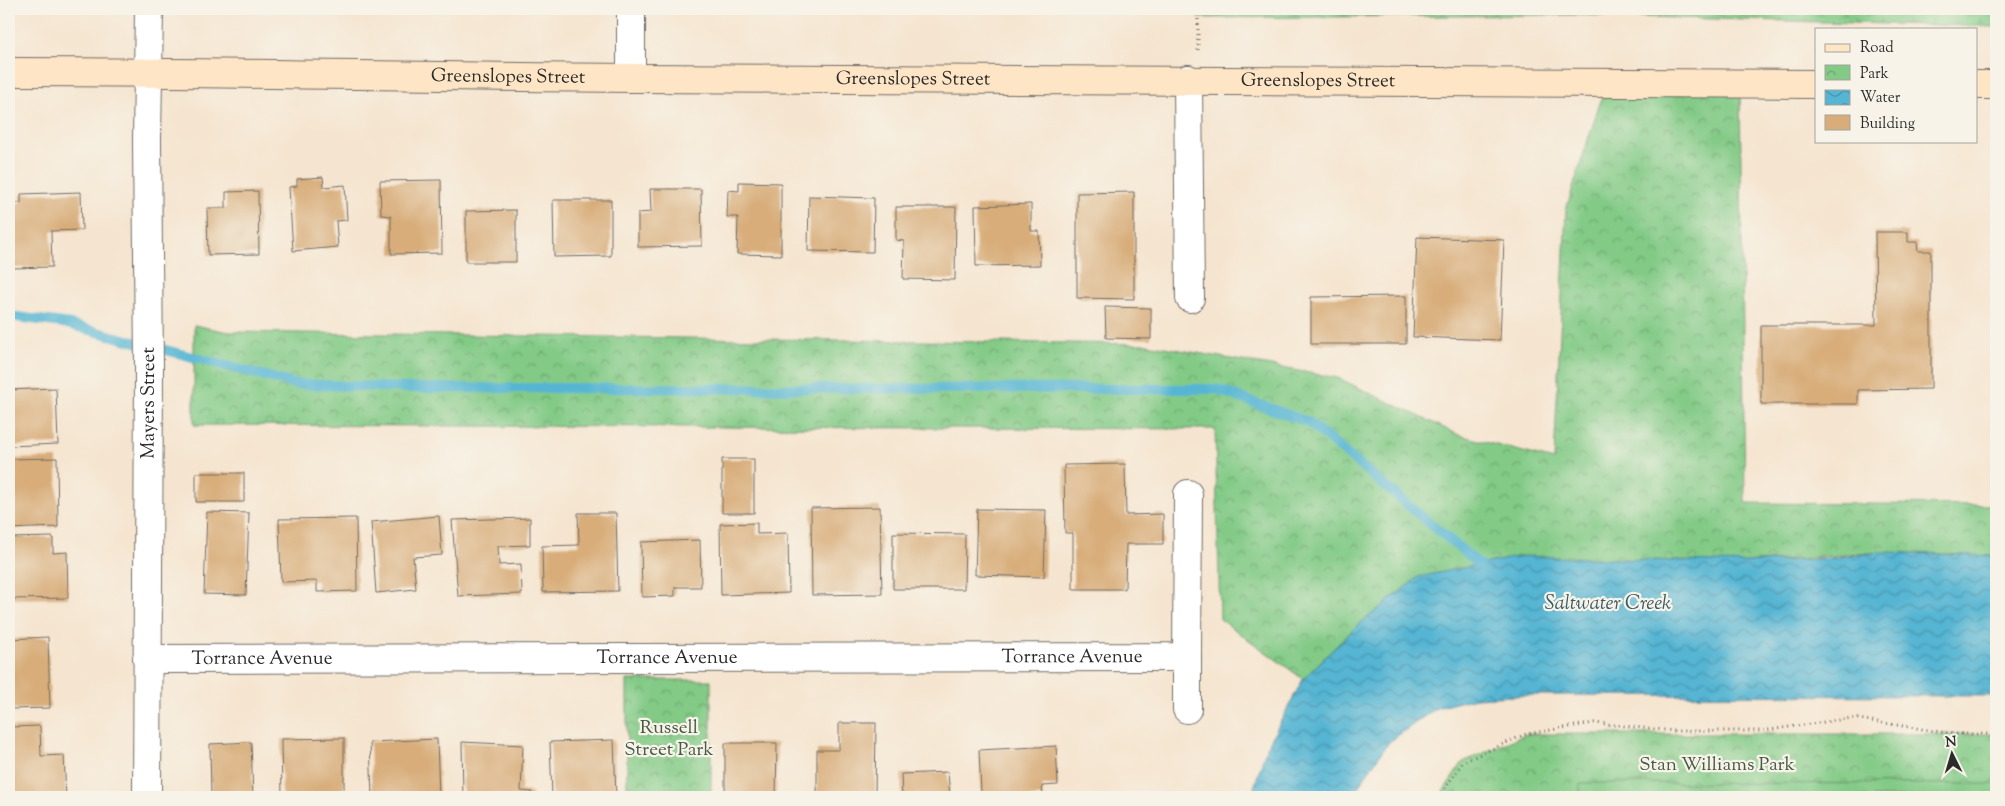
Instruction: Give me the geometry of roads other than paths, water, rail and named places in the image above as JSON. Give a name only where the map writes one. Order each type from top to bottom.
[{"type":"street","name":"Mayers Street","points":[[147,797],[149,9]]},
{"type":"street","points":[[631,9],[631,78]]},
{"type":"street","name":"Greenslopes Street","points":[[9,72],[631,78],[1193,79],[1815,84]]},
{"type":"street","points":[[1190,298],[1193,79]]},
{"type":"street","points":[[1978,85],[1996,86]]},
{"type":"street","points":[[1187,709],[1188,494]]},
{"type":"street","name":"Torrance Avenue","points":[[147,659],[1187,657]]},
{"type":"water","name":"Saltwater Creek","points":[[1882,552],[1996,556],[1996,696],[1533,695],[1475,698],[1436,708],[1389,742],[1362,781],[1354,797],[1251,797],[1266,749],[1303,679],[1357,626],[1418,577],[1522,556],[1745,563],[1831,558]]},
{"type":"waterway","points":[[9,316],[63,323],[295,384],[410,388],[1216,389],[1308,422],[1480,565]]},
{"type":"park label","name":"Russell Street Park","points":[[669,739]]},
{"type":"park label","name":"Stan Williams Park","points":[[1717,765]]}]
